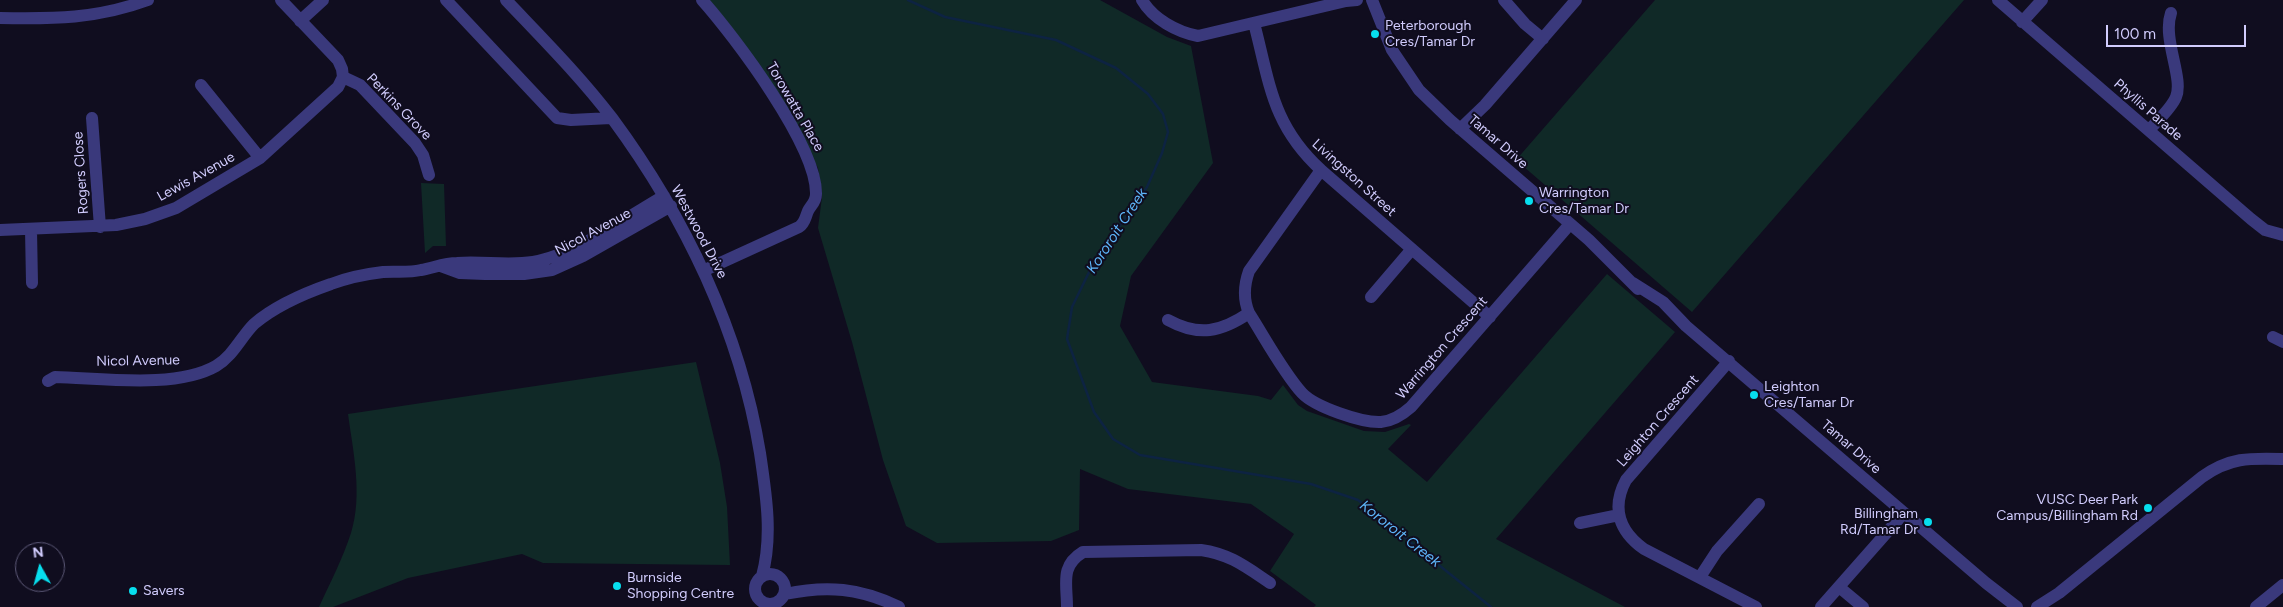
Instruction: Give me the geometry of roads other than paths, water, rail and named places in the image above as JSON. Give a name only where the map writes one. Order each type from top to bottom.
[{"type":"street","points":[[0,18],[75,18],[101,14],[148,0]]},
{"type":"street","points":[[281,0],[340,63],[343,77]]},
{"type":"street","points":[[300,21],[323,0]]},
{"type":"street","points":[[446,0],[555,117],[565,120],[611,118]]},
{"type":"street","name":"Westwood Drive","points":[[506,0],[611,118],[668,201],[705,270],[740,367],[757,436],[766,494],[768,555],[776,596],[759,599],[755,590],[757,582],[762,576],[768,555]]},
{"type":"street","name":"Torowatta Place","points":[[702,0],[753,66],[779,106],[812,167],[816,193],[815,202],[809,210],[804,224],[705,270]]},
{"type":"street","points":[[1142,0],[1155,16],[1189,34],[1207,35],[1350,0]]},
{"type":"street","name":"Tamar Drive","points":[[1372,0],[1386,38],[1409,77],[1431,102],[1634,283],[1663,302],[1686,326],[1729,361],[1995,592],[2017,607]]},
{"type":"street","points":[[1504,0],[1525,24],[1543,39]]},
{"type":"street","points":[[1463,131],[1576,0]]},
{"type":"street","name":"Phyllis Parade","points":[[1998,0],[2251,219],[2265,230],[2283,235]]},
{"type":"street","points":[[2022,22],[2042,0]]},
{"type":"street","points":[[2149,130],[2172,104],[2177,94],[2168,29],[2171,14]]},
{"type":"street","name":"Livingston Street","points":[[1254,24],[1269,84],[1280,118],[1298,147],[1321,170],[1490,317]]},
{"type":"street","name":"Lewis Avenue","points":[[0,230],[100,227],[145,219],[176,208],[260,158],[338,87],[343,77]]},
{"type":"street","name":"Perkins Grove","points":[[343,77],[360,85],[415,142],[423,155],[429,175]]},
{"type":"street","points":[[201,85],[260,158]]},
{"type":"street","name":"Rogers Close","points":[[92,118],[100,227]]},
{"type":"street","name":"Warrington Crescent","points":[[1321,170],[1249,271],[1245,295],[1249,313],[1296,386],[1307,398],[1320,405],[1374,422],[1398,417],[1411,408],[1570,224]]},
{"type":"street","name":"Nicol Avenue","points":[[48,381],[55,377],[108,380],[170,378],[199,373],[216,366],[226,358],[253,325],[283,305],[331,284],[363,275],[421,270],[437,264],[460,273],[524,274],[552,270],[583,256],[668,201]]},
{"type":"street","points":[[31,230],[32,283]]},
{"type":"street","points":[[1370,297],[1412,249]]},
{"type":"street","points":[[1168,320],[1189,329],[1216,330],[1229,326],[1249,313]]},
{"type":"street","name":"Leighton Crescent","points":[[1620,515],[1620,497],[1626,480],[1729,361]]},
{"type":"street","points":[[2045,607],[2059,593],[2202,477],[2218,467],[2241,459],[2283,459]]},
{"type":"street","points":[[1700,577],[1717,551],[1759,504]]},
{"type":"street","points":[[1821,607],[1904,512]]},
{"type":"street","points":[[1580,523],[1620,515],[1625,530],[1636,543],[1756,607]]},
{"type":"street","points":[[1067,607],[1068,565],[1083,552],[1201,550],[1219,552],[1237,560],[1270,583]]},
{"type":"street","points":[[762,576],[772,574],[776,596],[804,590],[845,589],[871,594],[898,607]]},
{"type":"street","points":[[2256,607],[2283,585]]},
{"type":"street","points":[[1839,587],[1863,607]]},
{"type":"street","name":"Tamar Drive","points":[[1995,592],[2006,607]]},
{"type":"street","points":[[2037,607],[2059,593]]},
{"type":"waterway","name":"Kororoit Creek","points":[[908,0],[945,17],[1056,40],[1116,68],[1148,94],[1163,114],[1168,132],[1162,153],[1147,187],[1094,262],[1072,307],[1067,339],[1094,412],[1113,439],[1140,455],[1311,484],[1358,500],[1491,607]]},
{"type":"place","name":"Peterborough Cres/Tamar Dr","points":[[1375,34]]},
{"type":"place","name":"Warrington Cres/Tamar Dr","points":[[1529,201]]},
{"type":"place","name":"Leighton Cres/Tamar Dr","points":[[1754,395]]},
{"type":"place","name":"VUSC Deer Park Campus/Billingham Rd","points":[[2148,508]]},
{"type":"place","name":"Billingham Rd/Tamar Dr","points":[[1928,522]]},
{"type":"place","name":"Burnside Shopping Centre","points":[[617,586]]},
{"type":"place","name":"Savers","points":[[133,591]]}]
